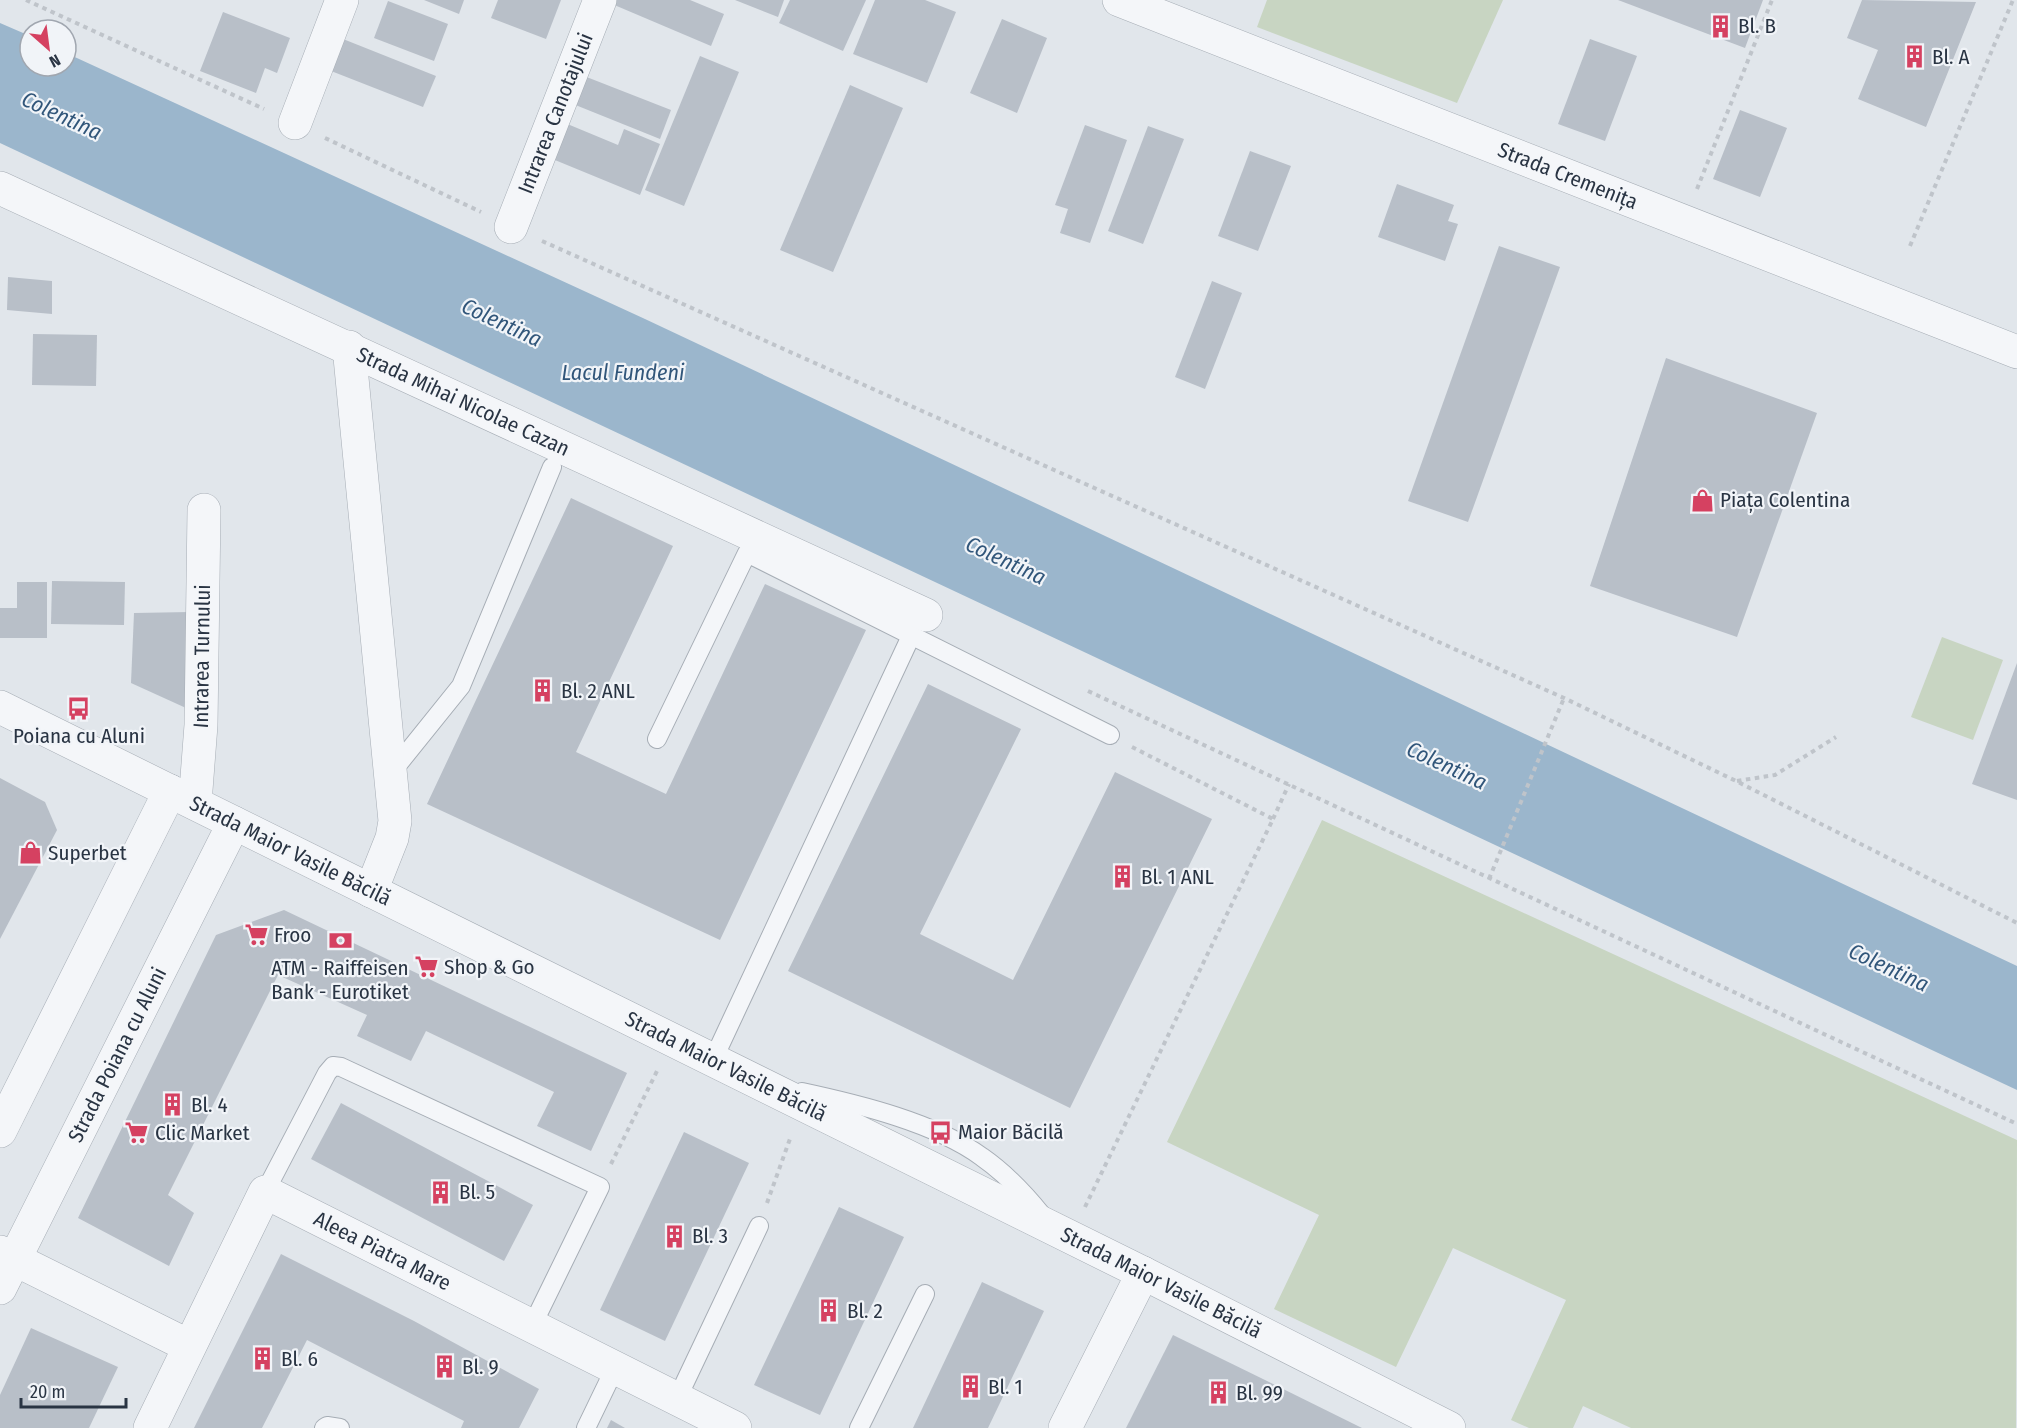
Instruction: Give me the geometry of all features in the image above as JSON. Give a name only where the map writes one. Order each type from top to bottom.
[{"type":"street","points":[[295,123],[342,0]]},
{"type":"street","name":"Intrarea Canotajului","points":[[512,227],[600,0]]},
{"type":"street","name":"Strada Cremenița","points":[[1119,0],[2017,352]]},
{"type":"street","name":"Strada Mihai Nicolae Cazan","points":[[0,188],[349,347],[919,626]]},
{"type":"street","points":[[349,347],[396,821],[392,838],[371,891]]},
{"type":"street","name":"Intrarea Turnului","points":[[183,797],[201,725],[204,510]]},
{"type":"street","name":"Strada Maior Vasile Băcilă","points":[[0,707],[1143,1273],[1449,1428]]},
{"type":"street","points":[[0,1131],[183,797]]},
{"type":"street","name":"Strada Poiana cu Aluni","points":[[5,1266],[234,823]]},
{"type":"street","points":[[150,1428],[266,1192]]},
{"type":"street","name":"Aleea Piatra Mare","points":[[266,1192],[735,1428]]},
{"type":"street","points":[[5,1266],[189,1346]]},
{"type":"street","points":[[1065,1428],[1143,1273]]},
{"type":"lane","points":[[391,773],[461,687],[552,467]]},
{"type":"lane","points":[[657,739],[747,553],[919,626],[1110,735]]},
{"type":"lane","points":[[712,1060],[919,626]]},
{"type":"lane","points":[[266,1192],[327,1073],[333,1066],[341,1067],[600,1187],[532,1326]]},
{"type":"lane","points":[[766,1086],[833,1099],[891,1114],[960,1145],[981,1156],[1008,1178],[1048,1222],[1067,1236]]},
{"type":"lane","points":[[677,1399],[759,1226]]},
{"type":"lane","points":[[859,1428],[925,1294]]},
{"type":"lane","points":[[586,1428],[615,1368]]},
{"type":"lane","points":[[324,1428],[340,1428]]},
{"type":"path","points":[[26,0],[295,123],[512,227],[1564,698],[1736,781],[2017,923]]},
{"type":"path","points":[[1684,220],[1772,0]]},
{"type":"path","points":[[1910,246],[2013,0]]},
{"type":"path","points":[[1086,690],[2017,1124]]},
{"type":"path","points":[[1489,879],[1564,698]]},
{"type":"path","points":[[1110,735],[1273,819]]},
{"type":"path","points":[[1736,781],[1775,775],[1836,737]]},
{"type":"path","points":[[1067,1236],[1289,784]]},
{"type":"path","points":[[600,1187],[673,1040]]},
{"type":"path","points":[[759,1226],[802,1104]]},
{"type":"green space","points":[[1267,0],[1503,0],[1457,103],[1257,27]]},
{"type":"green space","points":[[1942,637],[2003,660],[1973,740],[1911,717]]},
{"type":"green space","points":[[1322,820],[2017,1140],[2016,1428],[1631,1428],[1583,1406],[1573,1428],[1529,1428],[1511,1420],[1566,1300],[1453,1248],[1396,1367],[1274,1309],[1319,1215],[1167,1142]]},
{"type":"water","name":"Lacul Fundeni","points":[[0,23],[18,31],[18,78],[78,78],[78,59],[645,319],[2017,966],[2017,1090],[0,143]]},
{"type":"building","points":[[424,0],[464,0],[459,14]]},
{"type":"building","points":[[498,0],[561,0],[546,39],[491,18]]},
{"type":"building","points":[[614,0],[690,0],[724,14],[711,46],[612,4]]},
{"type":"building","points":[[735,0],[784,0],[778,17]]},
{"type":"building","points":[[790,0],[866,0],[843,51],[779,23]]},
{"type":"building","points":[[875,0],[925,0],[956,12],[927,83],[853,54]]},
{"type":"building","name":"Bl. B","points":[[1618,0],[1763,0],[1745,48]]},
{"type":"building","name":"Bl. A","points":[[1862,0],[1976,2],[1926,127],[1858,99],[1878,50],[1847,38]]},
{"type":"building","points":[[388,1],[448,24],[434,61],[374,38]]},
{"type":"building","points":[[223,12],[290,38],[277,73],[265,68],[256,93],[200,71]]},
{"type":"building","points":[[1002,19],[1047,38],[1017,113],[970,93]]},
{"type":"building","points":[[338,37],[436,76],[423,107],[326,69]]},
{"type":"building","points":[[1590,39],[1637,56],[1605,141],[1558,124]]},
{"type":"building","points":[[700,56],[739,72],[684,206],[645,190]]},
{"type":"building","points":[[584,76],[671,110],[660,139],[573,104]]},
{"type":"building","points":[[850,85],[903,108],[833,272],[780,250]]},
{"type":"building","points":[[1740,110],[1787,128],[1760,197],[1713,179]]},
{"type":"building","points":[[565,123],[618,145],[624,129],[660,144],[640,195],[550,158]]},
{"type":"building","points":[[1085,125],[1127,140],[1090,243],[1060,233],[1068,209],[1055,205]]},
{"type":"building","points":[[1148,126],[1184,139],[1143,244],[1108,231]]},
{"type":"building","points":[[1250,151],[1291,166],[1258,251],[1218,236]]},
{"type":"building","points":[[1397,184],[1454,205],[1448,221],[1458,224],[1445,261],[1378,237]]},
{"type":"building","points":[[1499,246],[1560,267],[1468,522],[1408,501]]},
{"type":"building","points":[[8,277],[52,281],[52,314],[7,310]]},
{"type":"building","points":[[1212,281],[1242,293],[1205,389],[1175,377]]},
{"type":"building","points":[[33,334],[97,335],[96,386],[32,385]]},
{"type":"building","name":"Piața Colentina","points":[[1666,358],[1817,413],[1737,637],[1590,586]]},
{"type":"building","name":"Bl. 2 ANL","points":[[571,498],[673,546],[576,752],[666,794],[765,584],[866,630],[720,940],[427,804]]},
{"type":"building","points":[[52,581],[125,582],[124,625],[51,624]]},
{"type":"building","points":[[17,582],[47,582],[47,638],[0,638],[0,608],[17,608]]},
{"type":"building","points":[[190,612],[186,708],[131,683],[134,613]]},
{"type":"building","points":[[2017,663],[2017,800],[1972,784]]},
{"type":"building","name":"Bl. 1 ANL","points":[[928,684],[1021,729],[920,934],[1013,980],[1115,772],[1212,819],[1070,1108],[788,971]]},
{"type":"building","points":[[0,778],[45,802],[57,830],[0,939]]},
{"type":"building","name":"Bl. 4","points":[[284,910],[627,1073],[591,1151],[537,1126],[554,1092],[426,1031],[411,1061],[357,1036],[367,1015],[278,975],[168,1195],[194,1213],[169,1266],[78,1218],[216,935]]},
{"type":"building","name":"Bl. 5","points":[[341,1103],[533,1205],[504,1261],[311,1159]]},
{"type":"building","name":"Bl. 3","points":[[684,1132],[749,1163],[665,1341],[600,1310]]},
{"type":"building","name":"Bl. 2","points":[[839,1207],[904,1237],[820,1415],[754,1385]]},
{"type":"building","name":"Bl. 6","points":[[281,1254],[414,1321],[539,1389],[519,1428],[461,1428],[464,1421],[307,1340],[262,1428],[194,1428]]},
{"type":"building","name":"Bl. 1","points":[[982,1282],[1044,1311],[988,1428],[913,1428]]},
{"type":"building","points":[[31,1328],[118,1367],[89,1428],[0,1428],[0,1395]]},
{"type":"building","name":"Bl. 99","points":[[1173,1335],[1265,1380],[1362,1428],[1126,1428]]},
{"type":"building","points":[[611,1420],[625,1428],[607,1428]]},
{"type":"place","name":"Bl. B","points":[[1720,26]]},
{"type":"place","name":"Bl. A","points":[[1914,57]]},
{"type":"place","name":"Piața Colentina","points":[[1702,500]]},
{"type":"place","name":"Bl. 2 ANL","points":[[543,691]]},
{"type":"place","name":"Poiana cu Aluni","points":[[79,708]]},
{"type":"place","name":"Superbet","points":[[30,853]]},
{"type":"place","name":"Bl. 1 ANL","points":[[1123,877]]},
{"type":"place","name":"Froo","points":[[256,935]]},
{"type":"place","name":"ATM - Raiffeisen Bank - Eurotiket","points":[[340,940]]},
{"type":"place","name":"Shop & Go","points":[[426,967]]},
{"type":"place","name":"Bl. 4","points":[[173,1105]]},
{"type":"place","name":"Maior Băcilă","points":[[940,1132]]},
{"type":"place","name":"Clic Market","points":[[137,1133]]},
{"type":"place","name":"Bl. 5","points":[[441,1192]]},
{"type":"place","name":"Bl. 3","points":[[674,1236]]},
{"type":"place","name":"Bl. 2","points":[[829,1311]]},
{"type":"place","name":"Bl. 6","points":[[263,1359]]},
{"type":"place","name":"Bl. 9","points":[[444,1367]]},
{"type":"place","name":"Bl. 1","points":[[970,1387]]},
{"type":"place","name":"Bl. 99","points":[[1218,1393]]},
{"type":"water label","name":"Colentina","points":[[62,115]]},
{"type":"water label","name":"Colentina","points":[[502,322]]},
{"type":"water label","name":"Colentina","points":[[1006,560]]},
{"type":"water label","name":"Colentina","points":[[1447,765]]},
{"type":"water label","name":"Colentina","points":[[1889,967]]}]
